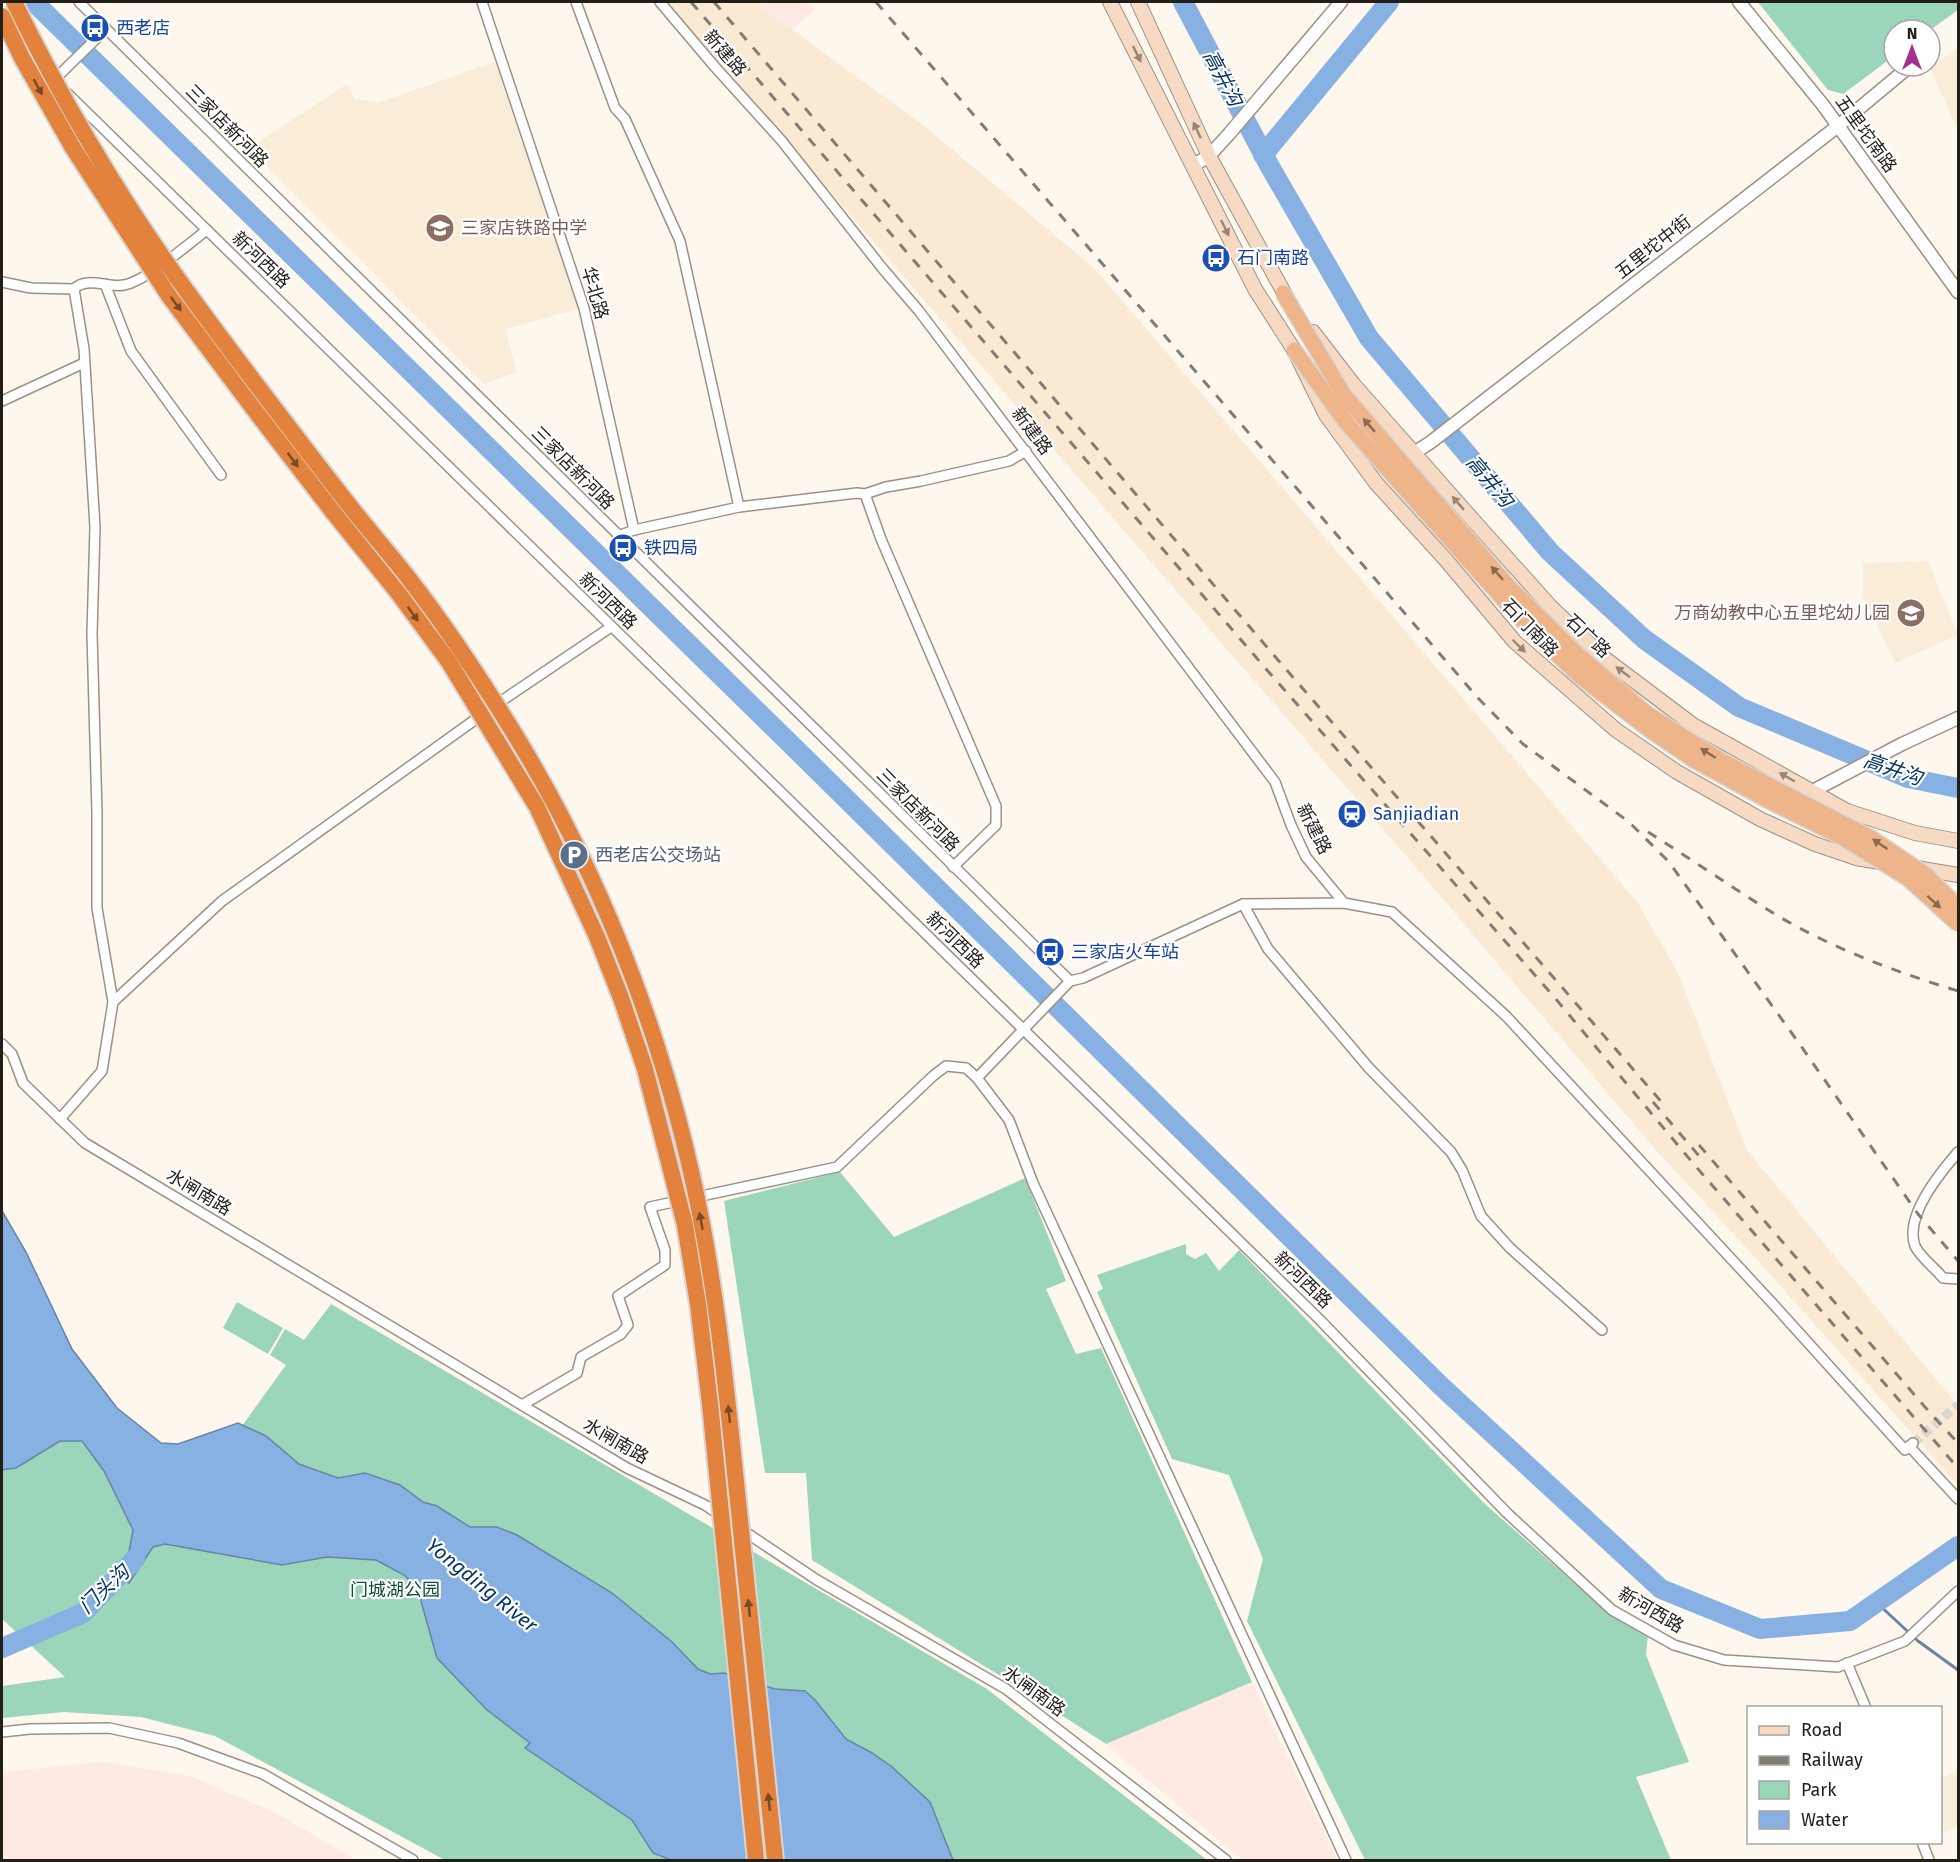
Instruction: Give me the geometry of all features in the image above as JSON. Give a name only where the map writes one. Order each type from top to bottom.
[{"type":"highway","points":[[14,2],[88,140],[152,242],[347,503],[412,583],[469,662],[553,800],[614,930],[638,992],[680,1128],[703,1232],[728,1402],[775,1860]]},
{"type":"highway","points":[[2,16],[22,58],[73,148],[169,296],[333,512],[399,594],[448,662],[537,807],[597,937],[645,1069],[685,1225],[698,1304],[710,1404],[756,1860]]},
{"type":"main road","name":"石门南路","points":[[1110,2],[1255,289],[1294,350],[1326,415],[1363,465],[1515,642],[1616,730],[1677,772],[1760,819],[1815,844],[1856,858],[1959,875]]},
{"type":"main road","name":"石门南路","points":[[1138,2],[1209,156],[1283,293],[1353,384],[1550,606],[1604,658],[1694,724],[1812,792],[1847,811],[1915,832],[1959,841]]},
{"type":"main road","name":"石广路","points":[[1283,293],[1344,395],[1508,586],[1576,653],[1646,714],[1722,761],[1871,838],[1926,875],[1959,907]]},
{"type":"main road","name":"石广路","points":[[1294,350],[1345,421],[1529,628],[1581,678],[1694,760],[1842,837],[1909,879],[1959,924]]},
{"type":"street","name":"三家店新河路","points":[[80,2],[1070,981]]},
{"type":"street","name":"华北路","points":[[482,2],[584,308],[634,530]]},
{"type":"street","points":[[576,2],[615,108],[625,119],[680,241],[739,507]]},
{"type":"street","name":"新建路","points":[[660,2],[781,140],[919,311],[1026,451],[1275,782],[1306,857],[1344,903]]},
{"type":"street","points":[[1194,165],[1209,156],[1229,134],[1341,2]]},
{"type":"street","name":"五里坨南路","points":[[1739,2],[1823,105],[1959,292]]},
{"type":"street","name":"新河西路","points":[[2,28],[1320,1319],[1507,1513],[1612,1610],[1674,1644],[1724,1660],[1838,1667],[1905,1641],[1959,1591]]},
{"type":"street","points":[[54,80],[106,29]]},
{"type":"street","name":"五里坨中街","points":[[1414,453],[1838,126],[1896,78]]},
{"type":"street","points":[[2,282],[31,288],[74,289],[85,283],[124,285],[140,279],[207,230]]},
{"type":"street","points":[[105,284],[130,351],[220,475]]},
{"type":"street","points":[[60,1119],[102,1071],[113,1002],[98,908],[98,813],[92,634],[95,527],[84,363],[74,289]]},
{"type":"street","points":[[2,401],[84,363]]},
{"type":"street","points":[[618,536],[634,530],[739,507],[857,493],[865,494],[886,487],[1010,461],[1026,451]]},
{"type":"street","points":[[865,494],[880,539],[996,806],[996,825],[953,867]]},
{"type":"street","points":[[113,1002],[222,901],[521,687],[611,627]]},
{"type":"street","points":[[1760,819],[1902,744],[1959,718]]},
{"type":"street","points":[[977,1078],[1070,981],[1083,978],[1243,904],[1344,903],[1392,912],[1506,1016],[1905,1450],[1911,1445],[1959,1499]]},
{"type":"street","points":[[1243,904],[1268,949],[1369,1068],[1451,1152],[1462,1170],[1481,1216],[1510,1248],[1602,1330]]},
{"type":"street","name":"水闸南路","points":[[2,1044],[12,1054],[23,1083],[85,1143],[627,1468],[705,1504],[817,1580],[1006,1689],[1226,1860]]},
{"type":"street","points":[[522,1405],[577,1373],[581,1357],[621,1334],[628,1325],[618,1296],[665,1265],[665,1250],[650,1207],[837,1167],[946,1066],[966,1068],[977,1078],[1010,1120],[1033,1183],[1346,1860]]},
{"type":"street","points":[[1959,1152],[1940,1173],[1924,1198],[1912,1229],[1916,1248],[1943,1278],[1959,1279]]},
{"type":"street","points":[[1847,1663],[1866,1706]]},
{"type":"street","points":[[2,1732],[30,1729],[109,1728],[178,1743],[263,1774],[413,1860]]},
{"type":"street","points":[[1923,1844],[1929,1860]]},
{"type":"shaded area","points":[[666,2],[754,2],[924,126],[1094,268],[1638,903],[1677,971],[1747,1150],[1958,1406],[1958,1485],[1656,1150],[1419,871]]},
{"type":"shaded area","points":[[754,2],[809,2],[815,9],[792,30]]},
{"type":"shaded area","points":[[1958,48],[1958,131],[1934,78],[1942,78],[1942,59]]},
{"type":"shaded area","name":"三家店铁路中学","points":[[495,62],[578,309],[505,329],[517,372],[484,384],[249,148],[347,84],[355,99],[377,103]]},
{"type":"shaded area","name":"万商幼教中心五里坨幼儿园","points":[[1928,561],[1958,635],[1895,663],[1863,595],[1863,563]]},
{"type":"shaded area","points":[[1252,1682],[1337,1860],[1242,1860],[1106,1744]]},
{"type":"shaded area","points":[[103,1762],[190,1776],[276,1813],[356,1860],[2,1860],[2,1772]]},
{"type":"shaded area","points":[[1958,1771],[1958,1826],[1945,1832],[1942,1823],[1942,1779]]},
{"type":"green space","points":[[1758,2],[1958,2],[1958,10],[1942,21],[1942,18],[1882,18],[1882,65],[1843,94],[1828,90]]},
{"type":"green space","points":[[840,1172],[894,1237],[1025,1178],[1066,1281],[1046,1289],[1076,1354],[1101,1348],[1252,1682],[1106,1744],[812,1560],[806,1473],[765,1473],[724,1201]]},
{"type":"green space","points":[[1186,1244],[1186,1254],[1195,1259],[1206,1253],[1219,1271],[1239,1250],[1485,1504],[1609,1614],[1648,1635],[1646,1655],[1689,1762],[1636,1777],[1671,1860],[1365,1860],[1247,1621],[1263,1559],[1229,1475],[1172,1459],[1097,1292],[1103,1289],[1097,1275]]},
{"type":"green space","points":[[237,1302],[283,1328],[268,1354],[223,1328]]},
{"type":"green space","name":"门城湖公园","points":[[331,1304],[987,1689],[1207,1860],[445,1860],[215,1736],[141,1717],[64,1712],[2,1718],[2,1686],[65,1677],[2,1619],[2,1470],[16,1468],[60,1441],[82,1441],[104,1471],[133,1530],[129,1552],[116,1568],[166,1531],[286,1365],[270,1355],[285,1329],[304,1340]]},
{"type":"water","name":"Yongding River","points":[[2,1211],[26,1252],[72,1349],[117,1408],[161,1443],[178,1444],[238,1423],[266,1436],[299,1464],[338,1478],[365,1473],[400,1485],[423,1502],[437,1506],[470,1527],[497,1527],[517,1535],[612,1593],[672,1642],[698,1669],[710,1674],[724,1673],[775,1689],[805,1691],[846,1739],[891,1766],[930,1802],[953,1860],[671,1860],[653,1853],[632,1820],[525,1748],[530,1743],[487,1710],[437,1658],[417,1587],[404,1575],[376,1560],[327,1557],[282,1565],[165,1544],[153,1547],[129,1583],[119,1577],[113,1571],[129,1552],[133,1530],[104,1471],[82,1441],[60,1441],[16,1468],[2,1470]]},
{"type":"waterway","points":[[34,2],[1441,1386],[1661,1589],[1760,1629],[1850,1621],[1958,1546]]},
{"type":"waterway","name":"高井沟","points":[[1183,2],[1269,165],[1369,338],[1550,552],[1644,639],[1739,707],[1908,778],[1958,788]]},
{"type":"waterway","points":[[1263,155],[1389,2]]},
{"type":"waterway","name":"门头沟","points":[[2,1648],[83,1613],[135,1559]]},
{"type":"waterway","points":[[1877,1603],[1918,1641],[1958,1670]]},
{"type":"tunnel","points":[[1913,1443],[1958,1405]]},
{"type":"railway","points":[[691,2],[1267,670],[1555,998],[1692,1162],[1958,1468]]},
{"type":"railway","points":[[714,2],[1278,660],[1665,1106]]},
{"type":"railway","points":[[876,2],[1478,698],[1523,744],[1629,822],[1669,862],[1918,1214],[1958,1261]]},
{"type":"railway","points":[[1648,832],[1799,928],[1866,959],[1958,991]]},
{"type":"railway","points":[[1653,1102],[1700,1157]]},
{"type":"railway","points":[[1699,1145],[1958,1443]]},
{"type":"place","name":"西老店","points":[[95,28]]},
{"type":"place","name":"三家店铁路中学","points":[[440,228]]},
{"type":"place","name":"石门南路","points":[[1216,258]]},
{"type":"place","name":"铁四局","points":[[623,548]]},
{"type":"place","name":"万商幼教中心五里坨幼儿园","points":[[1911,613]]},
{"type":"place","name":"Sanjiadian","points":[[1352,814]]},
{"type":"place","name":"西老店公交场站","points":[[574,855]]},
{"type":"place","name":"三家店火车站","points":[[1050,952]]}]
